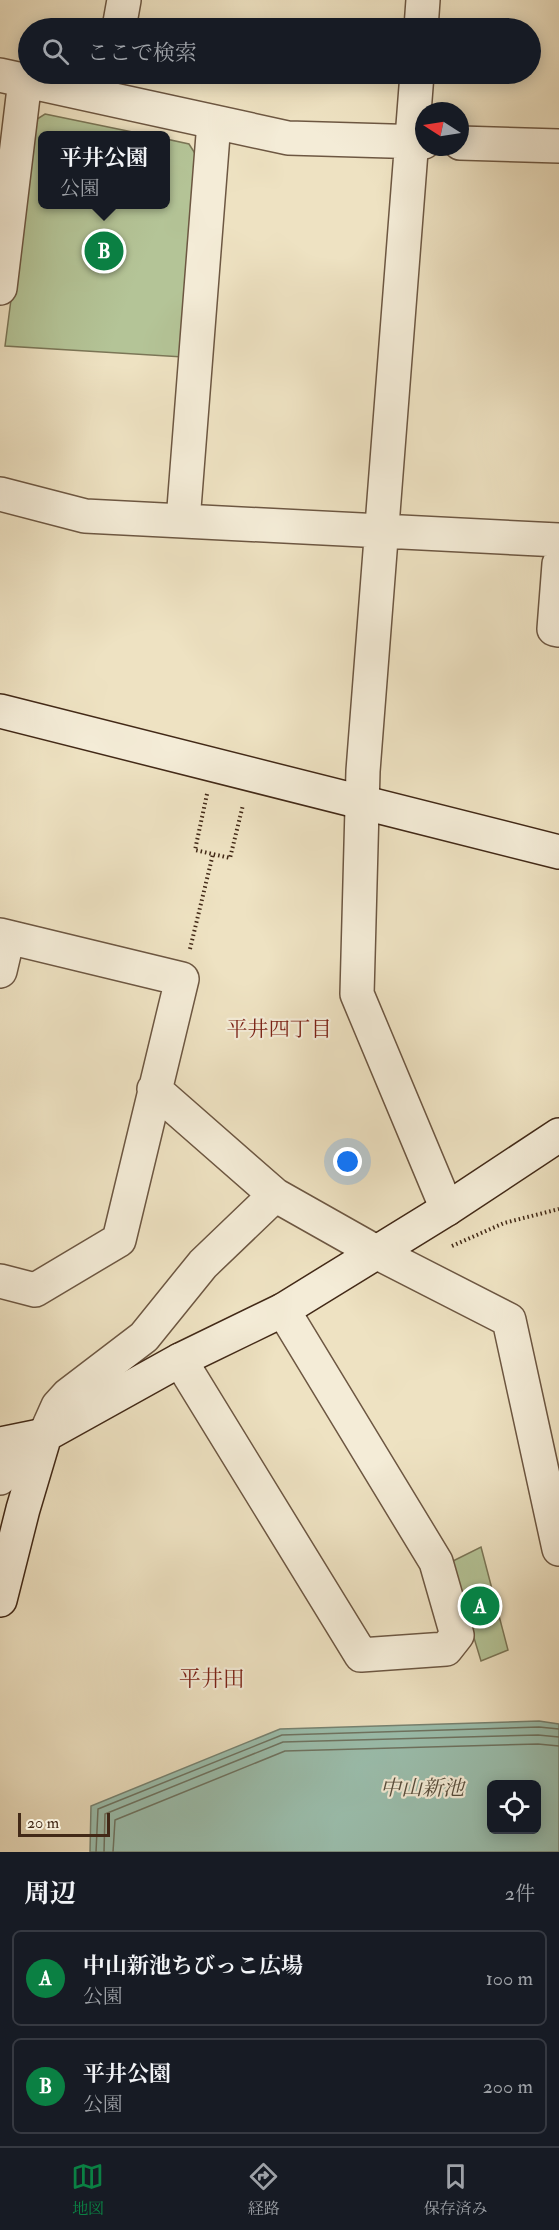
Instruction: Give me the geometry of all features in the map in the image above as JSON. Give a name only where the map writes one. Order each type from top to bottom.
[{"type":"street","points":[[120,18],[124,0]]},
{"type":"street","points":[[422,18],[423,0]]},
{"type":"street","points":[[0,288],[13,77]]},
{"type":"street","points":[[86,84],[107,86],[214,122],[288,138],[415,142]]},
{"type":"street","points":[[417,84],[417,102]]},
{"type":"street","points":[[183,521],[214,122]]},
{"type":"street","points":[[469,143],[559,146]]},
{"type":"street","points":[[416,156],[361,803],[357,994],[447,1209]]},
{"type":"street","points":[[0,494],[85,516],[559,540]]},
{"type":"street","points":[[559,564],[554,629],[559,630]]},
{"type":"street","points":[[0,711],[559,852]]},
{"type":"street","points":[[0,971],[4,936],[182,979],[119,1240],[35,1290],[0,1281]]},
{"type":"street","points":[[154,1089],[275,1195],[391,1260],[509,1320],[559,1549]]},
{"type":"street","points":[[0,1479],[45,1435],[180,1360],[391,1260],[447,1209],[559,1135]]},
{"type":"street","points":[[0,1600],[22,1509],[45,1435],[58,1407],[68,1395],[144,1337],[203,1264],[275,1195]]},
{"type":"street","points":[[180,1360],[361,1655],[446,1649],[457,1635],[436,1562],[283,1310]]},
{"type":"street","points":[[0,1444],[45,1435]]},
{"type":"path","points":[[207,794],[195,850],[230,858],[244,803]]},
{"type":"path","points":[[182,979],[213,854]]},
{"type":"path","points":[[391,1260],[504,1223],[559,1209]]},
{"type":"shaded area","points":[[45,114],[128,131],[38,131],[38,209],[170,209],[170,140],[189,144],[196,155],[183,357],[5,346],[34,121]]},
{"type":"shaded area","points":[[481,1547],[508,1650],[481,1661],[451,1562]]},
{"type":"water","name":"中山新池","points":[[539,1721],[559,1724],[559,1852],[90,1852],[91,1806],[280,1729]]},
{"type":"place","name":"平井公園","points":[[104,251]]},
{"type":"place","name":"中山新池ちびっこ広場","points":[[480,1606]]},
{"type":"district","name":"平井四丁目","points":[[279,1029]]},
{"type":"district","name":"平井田","points":[[212,1679]]}]
